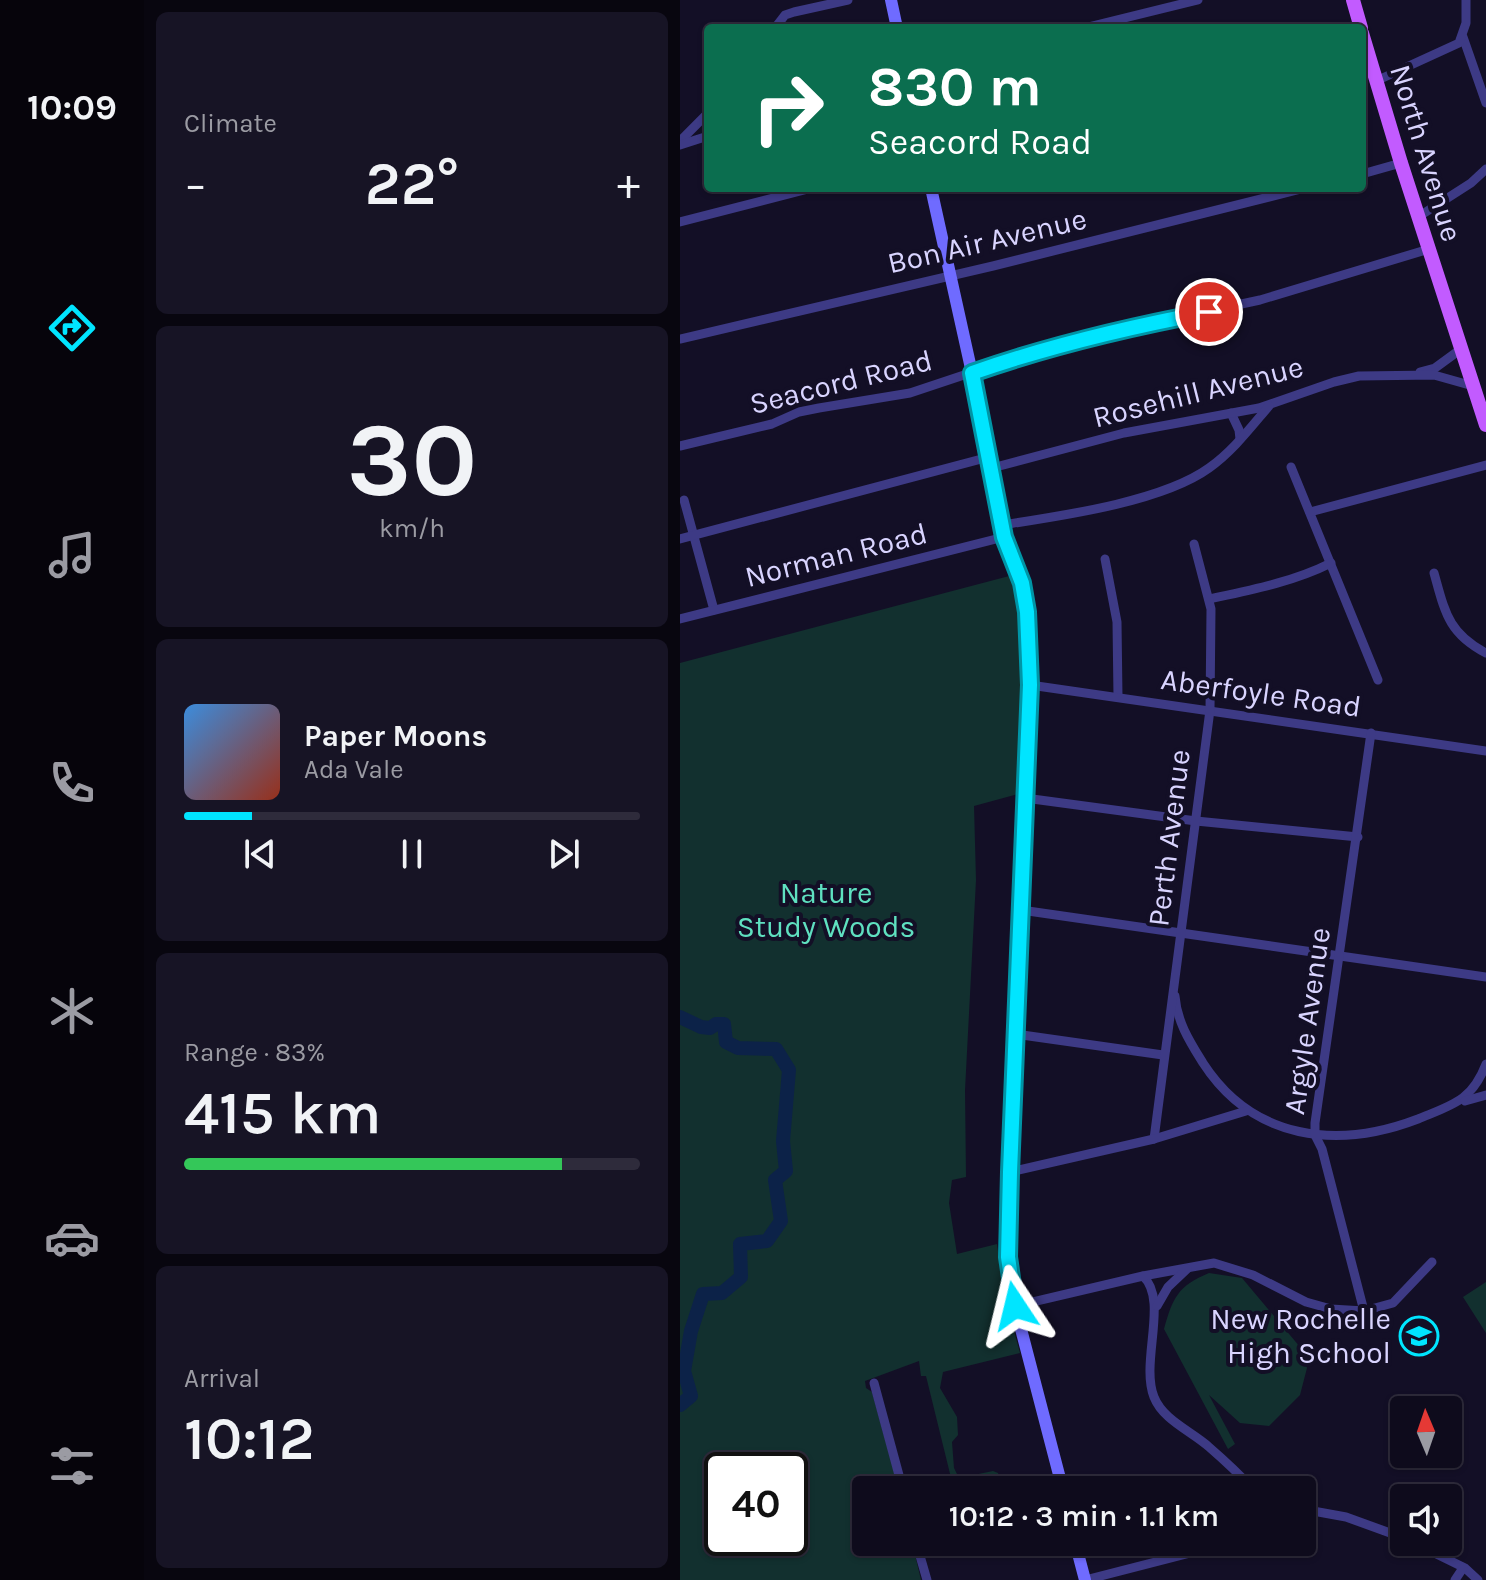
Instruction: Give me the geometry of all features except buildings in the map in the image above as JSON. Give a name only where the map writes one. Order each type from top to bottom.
[{"type":"main road","name":"North Avenue","points":[[1353,0],[1359,24]]},
{"type":"main road","name":"North Avenue","points":[[1366,56],[1486,425]]},
{"type":"street","points":[[778,24],[785,15],[848,0]]},
{"type":"street","points":[[891,0],[896,24]]},
{"type":"street","points":[[1100,24],[1198,0]]},
{"type":"street","points":[[1466,0],[1463,37],[1486,103]]},
{"type":"street","points":[[1376,81],[1455,46],[1463,37]]},
{"type":"street","points":[[680,143],[704,117]]},
{"type":"street","points":[[680,143],[704,137]]},
{"type":"street","points":[[1366,173],[1401,163]]},
{"type":"street","points":[[1418,217],[1471,183],[1486,169]]},
{"type":"street","points":[[680,222],[796,192]]},
{"type":"street","points":[[932,192],[1003,531],[1022,583],[1027,612],[1030,685],[1008,1257],[1015,1306],[1059,1476]]},
{"type":"street","name":"Bon Air Avenue","points":[[680,339],[1289,192]]},
{"type":"street","name":"Seacord Road","points":[[680,446],[772,424],[799,412],[910,393],[1012,359],[1111,332],[1260,300],[1429,249]]},
{"type":"street","name":"Rosehill Avenue","points":[[1418,374],[1435,368],[1461,349]]},
{"type":"street","name":"Rosehill Avenue","points":[[680,539],[990,463],[1231,413],[1359,376],[1434,375],[1473,386]]},
{"type":"street","name":"Norman Road","points":[[680,619],[1181,484],[1210,467],[1272,403]]},
{"type":"street","points":[[1231,413],[1240,439]]},
{"type":"street","points":[[1310,512],[1486,465]]},
{"type":"street","points":[[1291,467],[1378,680]]},
{"type":"street","points":[[684,500],[714,610]]},
{"type":"street","name":"Perth Avenue","points":[[1154,1139],[1210,710],[1212,647],[1209,599],[1194,544]]},
{"type":"street","points":[[1105,559],[1117,622],[1118,697]]},
{"type":"street","points":[[1209,599],[1310,574],[1331,563]]},
{"type":"street","points":[[1434,573],[1452,627],[1467,643],[1486,653]]},
{"type":"street","name":"Aberfoyle Road","points":[[1030,685],[1486,751]]},
{"type":"street","name":"Argyle Avenue","points":[[1364,1311],[1322,1149],[1315,1135],[1371,733]]},
{"type":"street","points":[[1025,798],[1196,821],[1358,837]]},
{"type":"street","points":[[1021,910],[1486,977]]},
{"type":"street","points":[[1175,973],[1179,1018],[1210,1075],[1246,1111],[1290,1129],[1335,1136],[1402,1125],[1486,1095]]},
{"type":"street","points":[[1015,1034],[1163,1055]]},
{"type":"street","points":[[1458,1103],[1472,1092],[1486,1064]]},
{"type":"street","points":[[1010,1172],[1154,1139],[1246,1111]]},
{"type":"street","points":[[1015,1306],[1214,1263],[1253,1275],[1306,1302],[1331,1309],[1364,1311],[1393,1303],[1432,1262]]},
{"type":"street","points":[[1153,1317],[1168,1287],[1185,1270],[1202,1264]]},
{"type":"street","points":[[1143,1276],[1150,1282],[1154,1293],[1150,1353],[1154,1399],[1165,1414],[1207,1445],[1239,1476]]},
{"type":"street","points":[[874,1383],[899,1476]]},
{"type":"street","points":[[1316,1513],[1346,1517],[1390,1533]]},
{"type":"street","points":[[920,1556],[927,1580]]},
{"type":"street","points":[[1079,1556],[1085,1580],[1178,1556]]},
{"type":"street","points":[[1439,1556],[1478,1580]]},
{"type":"street","points":[[1455,1580],[1463,1568]]},
{"type":"green space","name":"Nature Study Woods","points":[[1013,575],[1024,653],[1018,794],[974,806],[976,880],[965,1090],[966,1177],[952,1180],[949,1203],[957,1254],[997,1244],[1004,1294],[1020,1353],[943,1372],[940,1388],[957,1417],[958,1435],[952,1442],[954,1468],[958,1476],[951,1476],[926,1376],[921,1376],[919,1361],[865,1381],[866,1388],[872,1392],[895,1476],[852,1476],[852,1556],[915,1556],[921,1580],[680,1580],[680,663]]},
{"type":"green space","points":[[1209,1273],[1242,1278],[1300,1347],[1307,1368],[1300,1395],[1269,1426],[1240,1423],[1209,1395],[1235,1444],[1228,1449],[1164,1329],[1178,1294]]},
{"type":"green space","points":[[1486,1282],[1486,1333],[1463,1297]]},
{"type":"green space","name":"Nature Study Woods","points":[[993,1471],[999,1476],[969,1476]]},
{"type":"waterway","points":[[680,1017],[701,1027],[724,1024],[726,1042],[738,1048],[776,1049],[789,1070],[783,1141],[786,1171],[775,1180],[781,1221],[767,1241],[740,1244],[741,1277],[722,1293],[703,1294],[691,1331],[684,1371],[691,1396],[680,1405]]},
{"type":"place","name":"New Rochelle High School","points":[[1419,1336]]},
{"type":"route","points":[[1015,1306],[1008,1257],[1030,705],[1027,612],[1022,583],[1004,537],[972,373],[1111,332],[1209,312]]}]
